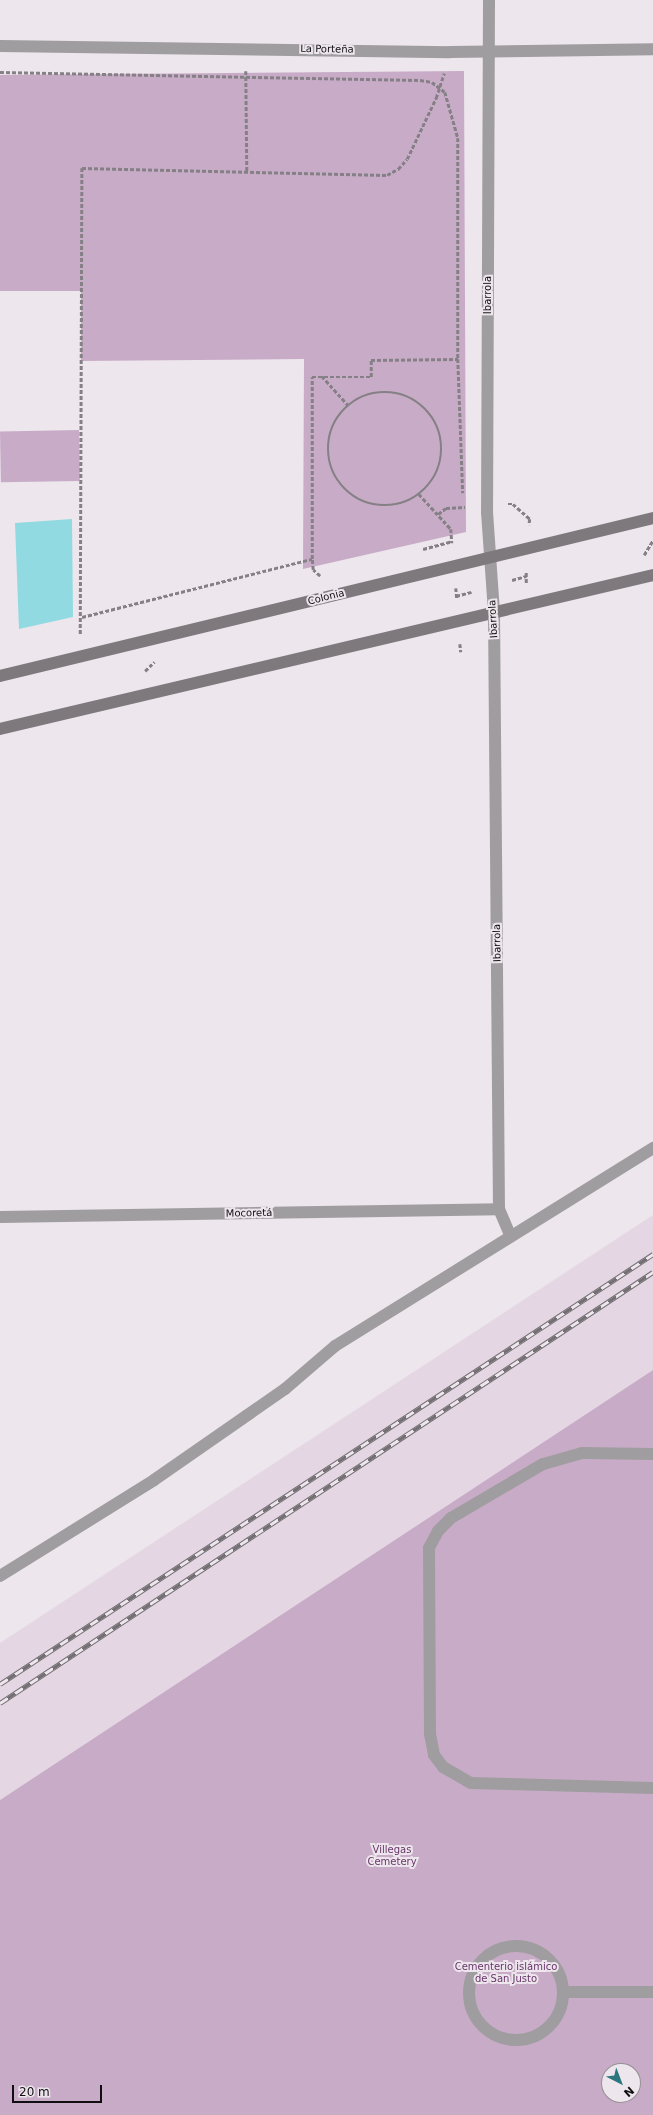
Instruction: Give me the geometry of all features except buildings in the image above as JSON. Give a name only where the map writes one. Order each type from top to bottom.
[{"type":"street","name":"Ibarrola","points":[[489,0],[488,558],[494,613],[498,1210],[510,1235]]},
{"type":"street","name":"La Porteña","points":[[0,46],[246,48],[450,52],[490,50],[653,49]]},
{"type":"street","name":"Colonia","points":[[0,676],[653,518]]},
{"type":"street","points":[[0,729],[653,575]]},
{"type":"street","points":[[0,1576],[154,1480],[284,1389],[335,1346],[510,1235],[653,1148]]},
{"type":"street","name":"Mocoretá","points":[[0,1217],[498,1210]]},
{"type":"street","points":[[653,1454],[582,1453],[543,1464],[451,1518],[438,1531],[429,1548],[430,1734],[434,1755],[443,1767],[471,1782],[653,1788]]},
{"type":"street","points":[[523,1946],[538,1951],[551,1962],[560,1976],[563,1992],[561,2006],[544,2030],[517,2040],[489,2032],[478,2022],[471,2009],[468,1994],[471,1978],[479,1964],[491,1953],[506,1947],[523,1946]]},
{"type":"street","points":[[563,1992],[653,1992]]},
{"type":"path","points":[[246,48],[247,172]]},
{"type":"path","points":[[80,657],[82,168],[387,175],[398,169],[407,159],[439,87],[450,52]]},
{"type":"path","points":[[0,72],[420,80],[432,82],[439,87],[450,103],[458,138],[458,360],[464,507]]},
{"type":"path","points":[[327,574],[320,576],[313,570],[312,559],[312,377],[371,377],[371,360],[458,360]]},
{"type":"path","points":[[322,376],[348,405]]},
{"type":"path","points":[[381,392],[400,393],[416,401],[429,413],[438,429],[442,446],[439,464],[432,481],[419,494],[404,502],[380,505],[353,496],[340,484],[331,469],[328,452],[330,434],[336,418],[348,405],[364,396],[381,392]]},
{"type":"path","points":[[415,551],[452,541]]},
{"type":"path","points":[[82,616],[312,559]]},
{"type":"shaded area","points":[[653,1215],[653,1370],[0,1800],[0,1643]]},
{"type":"green space","points":[[464,71],[466,532],[303,569],[304,359],[81,361],[81,291],[0,291],[0,75]]},
{"type":"green space","points":[[79,430],[80,481],[1,482],[0,431]]},
{"type":"green space","name":"Villegas Cemetery","points":[[653,1370],[653,2115],[0,2115],[0,1800]]},
{"type":"railway","points":[[0,1684],[653,1254]]},
{"type":"railway","points":[[0,1703],[653,1272]]},
{"type":"park label","name":"Cementerio islámico de San Justo","points":[[506,1972]]}]
